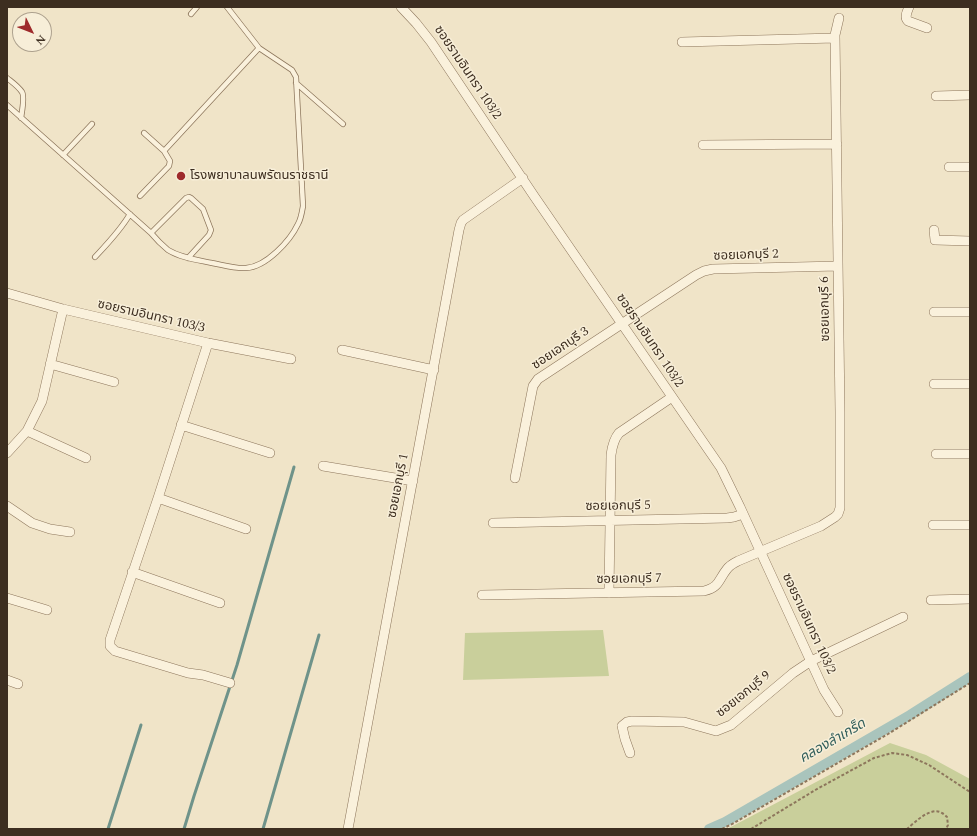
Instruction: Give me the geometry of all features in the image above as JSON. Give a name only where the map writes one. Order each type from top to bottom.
[{"type":"street","name":"ซอยรามอินทรา 103/2","points":[[401,7],[416,22],[431,42],[721,468],[824,690],[838,712]]},
{"type":"street","points":[[909,7],[905,15],[906,19],[927,28]]},
{"type":"street","name":"ซอยเอกบุรี 6","points":[[760,552],[828,522],[838,514],[840,508],[835,38],[839,18]]},
{"type":"street","points":[[682,42],[835,38]]},
{"type":"street","points":[[936,96],[970,95]]},
{"type":"street","points":[[703,144],[837,144]]},
{"type":"street","points":[[948,167],[970,167]]},
{"type":"street","name":"ซอยเอกบุรี 1","points":[[348,829],[461,223],[463,220],[523,178]]},
{"type":"street","points":[[934,230],[935,240],[970,241]]},
{"type":"street","name":"ซอยเอกบุรี 2","points":[[622,324],[704,270],[838,266]]},
{"type":"street","name":"ซอยรามอินทรา 103/3","points":[[7,293],[63,309],[208,343],[291,359]]},
{"type":"street","points":[[7,453],[27,431],[42,402],[63,309]]},
{"type":"street","points":[[934,312],[970,312]]},
{"type":"street","name":"ซอยเอกบุรี 3","points":[[515,478],[535,382],[538,378],[622,324]]},
{"type":"street","points":[[208,343],[110,640],[110,646],[115,651],[144,660],[230,683]]},
{"type":"street","points":[[342,350],[434,370]]},
{"type":"street","points":[[50,364],[114,382]]},
{"type":"street","points":[[934,384],[970,384]]},
{"type":"street","points":[[609,593],[610,455],[616,437],[620,433],[672,397]]},
{"type":"street","points":[[181,425],[270,453]]},
{"type":"street","points":[[27,431],[86,458]]},
{"type":"street","points":[[936,454],[970,454]]},
{"type":"street","points":[[323,466],[413,481]]},
{"type":"street","points":[[158,498],[246,529]]},
{"type":"street","points":[[7,506],[32,523],[50,529],[70,532]]},
{"type":"street","name":"ซอยเอกบุรี 5","points":[[493,523],[727,518],[743,514]]},
{"type":"street","points":[[933,525],[970,526]]},
{"type":"street","name":"ซอยเอกบุรี 7","points":[[482,595],[704,591],[714,588],[731,565],[760,552]]},
{"type":"street","points":[[132,572],[220,603]]},
{"type":"street","points":[[7,598],[47,610]]},
{"type":"street","points":[[931,600],[970,599]]},
{"type":"street","points":[[811,662],[903,617]]},
{"type":"street","name":"ซอยเอกบุรี 9","points":[[630,753],[622,726],[627,722],[684,722],[716,731],[731,725],[793,672],[811,662]]},
{"type":"street","points":[[7,680],[18,684]]},
{"type":"lane","points":[[191,14],[197,7]]},
{"type":"lane","points":[[7,105],[130,214],[167,249],[188,258],[225,266],[247,268],[256,266],[273,255],[294,232],[302,213],[296,77],[292,70],[259,48],[227,7]]},
{"type":"lane","points":[[164,151],[259,48]]},
{"type":"lane","points":[[7,78],[23,93],[24,96],[21,118]]},
{"type":"lane","points":[[296,83],[343,124]]},
{"type":"lane","points":[[63,156],[92,124]]},
{"type":"lane","points":[[140,196],[169,166],[170,161],[164,151],[144,133]]},
{"type":"lane","points":[[151,233],[186,198],[191,198],[203,209],[211,230],[209,235],[188,258]]},
{"type":"lane","points":[[94,257],[123,226],[130,214]]},
{"type":"path","points":[[722,829],[888,734],[970,683]]},
{"type":"path","points":[[751,829],[842,775],[874,758],[892,753],[907,755],[929,765],[970,792]]},
{"type":"path","points":[[907,829],[922,817],[935,811],[942,812],[947,817],[948,825],[946,829]]},
{"type":"green space","points":[[603,630],[609,676],[463,680],[465,633]]},
{"type":"green space","points":[[890,743],[926,755],[970,779],[970,829],[727,829]]},
{"type":"waterway","points":[[184,829],[237,665],[294,467]]},
{"type":"waterway","points":[[263,829],[319,635]]},
{"type":"waterway","name":"คลองลำเกร็ด","points":[[709,829],[725,822],[910,715],[970,677]]},
{"type":"waterway","points":[[108,829],[141,725]]},
{"type":"place","name":"โรงพยาบาลนพรัตนราชธานี","points":[[181,176]]}]
